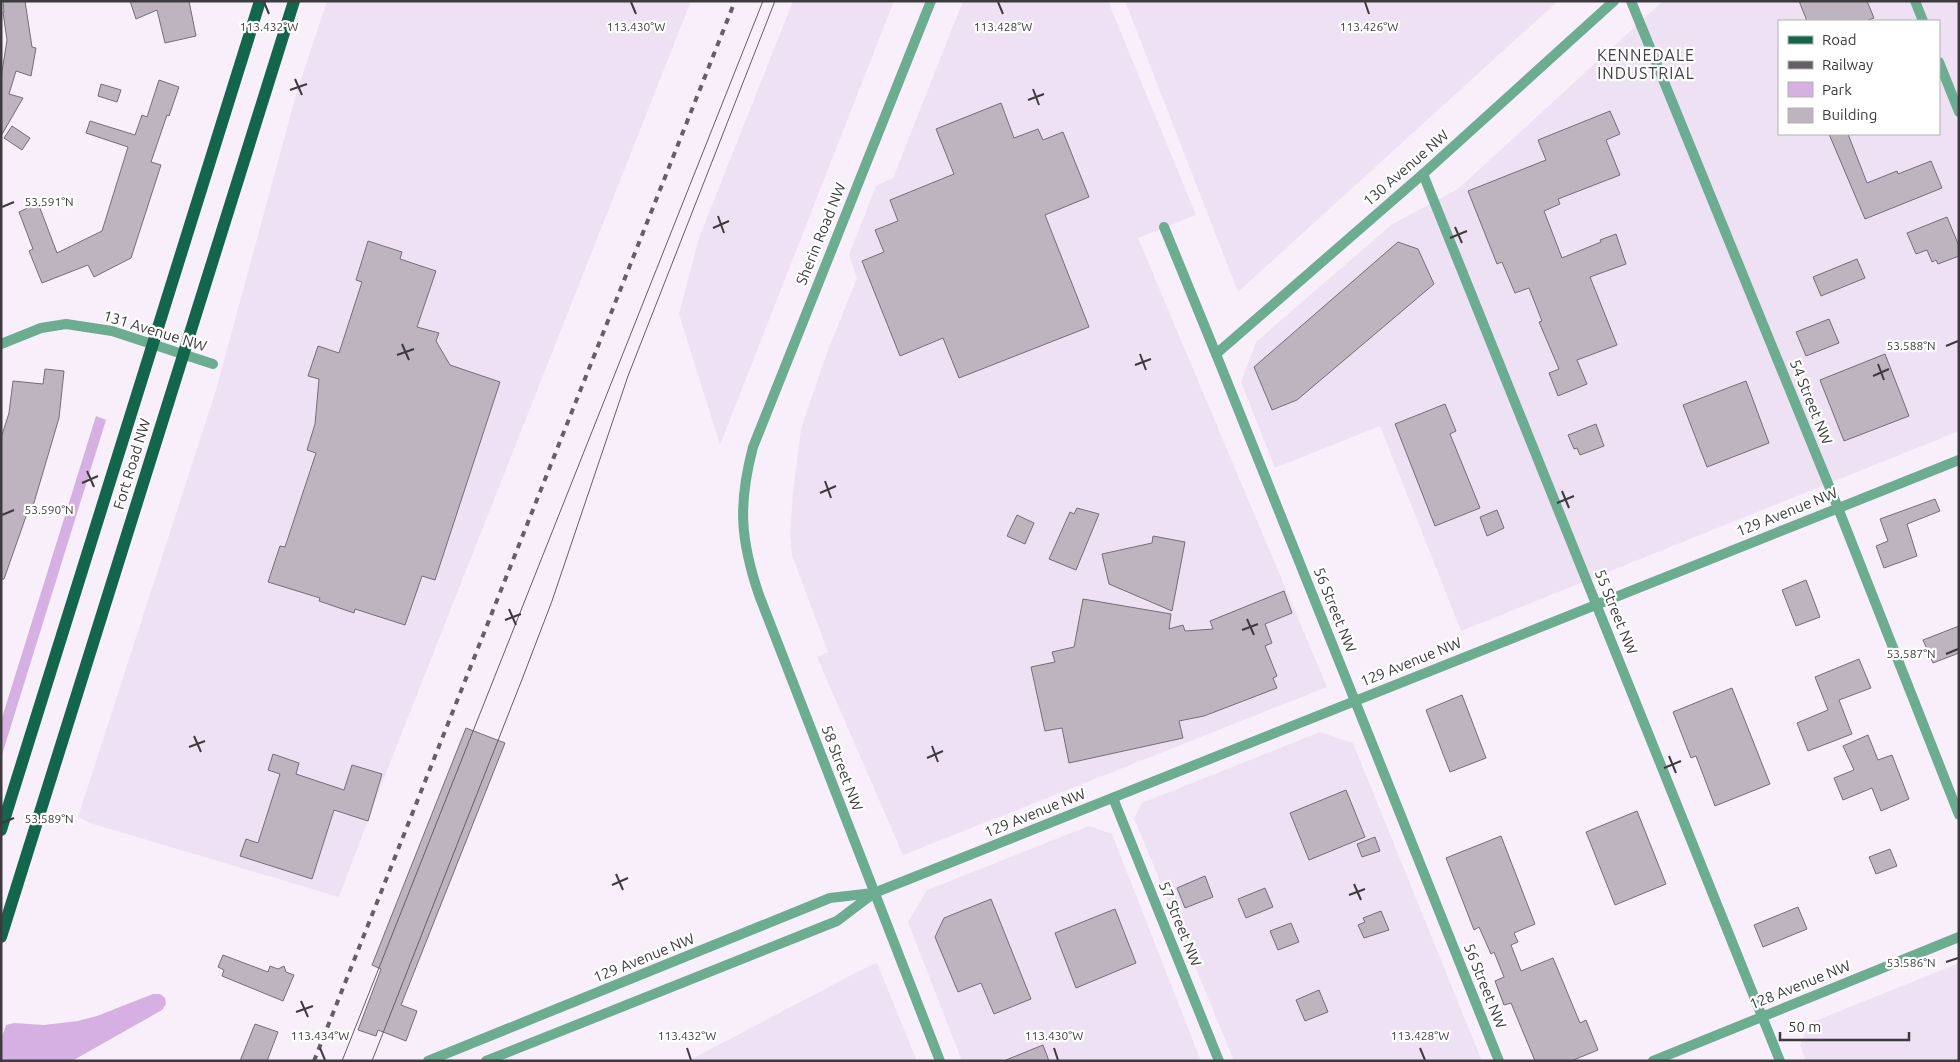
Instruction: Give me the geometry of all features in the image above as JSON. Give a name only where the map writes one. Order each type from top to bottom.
[{"type":"main road","name":"Fort Road NW","points":[[1,937],[294,1]]},
{"type":"main road","name":"Fort Road NW","points":[[1,830],[154,345],[258,3]]},
{"type":"street","name":"Sherin Road NW","points":[[745,479],[753,447],[764,417],[930,1]]},
{"type":"street","name":"130 Avenue NW","points":[[1216,354],[1423,174],[1614,1]]},
{"type":"street","name":"54 Street NW","points":[[1631,1],[1838,508],[1959,815]]},
{"type":"street","points":[[1914,1],[1922,20]]},
{"type":"street","points":[[1940,64],[1959,112]]},
{"type":"street","name":"55 Street NW","points":[[1423,174],[1780,1061]]},
{"type":"street","name":"56 Street NW","points":[[1164,227],[1499,1061]]},
{"type":"street","name":"131 Avenue NW","points":[[1,344],[41,328],[66,324],[112,331],[213,364]]},
{"type":"street","name":"129 Avenue NW","points":[[486,1061],[836,920],[874,893],[1959,460]]},
{"type":"street","name":"58 Street NW","points":[[745,479],[742,500],[744,535],[752,575],[940,1061]]},
{"type":"street","name":"57 Street NW","points":[[1112,798],[1219,1061]]},
{"type":"street","name":"129 Avenue NW","points":[[428,1061],[830,898],[874,893]]},
{"type":"street","name":"128 Avenue NW","points":[[1653,1061],[1959,937]]},
{"type":"shaded area","points":[[327,1],[691,1],[386,773],[339,897],[93,824],[78,817],[216,390],[296,95]]},
{"type":"shaded area","points":[[793,1],[894,1],[720,445],[679,314],[699,238]]},
{"type":"shaded area","points":[[963,1],[1108,1],[1196,215],[1138,238],[1327,687],[903,855],[817,657],[828,652],[792,555],[790,534],[801,429],[826,355],[857,278],[849,255],[876,186],[893,178]]},
{"type":"shaded area","points":[[1125,1],[1558,1],[1238,292]]},
{"type":"shaded area","points":[[1663,1],[1959,1],[1959,431],[1461,631],[1380,426],[1275,468],[1241,382],[1256,342],[1391,225],[1458,189]]},
{"type":"shaded area","points":[[1320,732],[1353,743],[1482,1061],[1234,1061],[1134,818],[1142,803]]},
{"type":"shaded area","points":[[1089,826],[1112,834],[1201,1061],[962,1061],[908,922],[927,890]]},
{"type":"shaded area","points":[[877,963],[917,1061],[688,1061],[863,969]]},
{"type":"shaded area","points":[[1959,963],[1959,1061],[1806,1061],[1800,1045],[1810,1023]]},
{"type":"green space","points":[[96,416],[106,420],[1,758],[1,721]]},
{"type":"green space","points":[[153,994],[160,994],[165,998],[166,1004],[162,1010],[72,1061],[1,1061],[1,1040],[6,1025],[14,1023],[44,1025],[78,1021],[97,1016]]},
{"type":"building","points":[[3,1],[25,1],[32,47],[36,48],[31,76],[16,71],[9,94],[23,98],[1,136],[1,78],[7,40]]},
{"type":"building","points":[[130,1],[189,1],[196,36],[165,43],[157,10],[136,19]]},
{"type":"building","points":[[1799,1],[1867,1],[1874,18],[1869,20],[1807,20]]},
{"type":"building","points":[[159,80],[179,87],[151,162],[161,165],[131,258],[94,277],[88,265],[42,283],[29,251],[33,249],[19,212],[38,203],[57,253],[102,231],[128,147],[86,133],[90,121],[135,135],[142,115],[147,117]]},
{"type":"building","points":[[101,84],[121,90],[117,102],[98,96]]},
{"type":"building","points":[[1001,103],[1014,138],[1038,129],[1043,140],[1063,132],[1089,197],[1045,215],[1089,327],[959,378],[943,338],[900,356],[862,261],[884,252],[875,230],[898,221],[890,200],[954,174],[936,129]]},
{"type":"building","points":[[1610,111],[1620,134],[1606,140],[1620,175],[1558,199],[1560,204],[1544,211],[1562,258],[1616,234],[1626,264],[1590,277],[1617,345],[1577,360],[1587,384],[1558,396],[1549,373],[1559,369],[1539,322],[1542,321],[1529,288],[1515,293],[1502,262],[1497,264],[1468,191],[1546,160],[1538,140]]},
{"type":"building","points":[[12,126],[30,138],[22,150],[4,138]]},
{"type":"building","points":[[1829,135],[1848,135],[1867,183],[1897,171],[1898,174],[1931,161],[1942,188],[1865,219]]},
{"type":"building","points":[[1947,217],[1959,246],[1959,256],[1938,264],[1936,260],[1932,262],[1927,250],[1916,254],[1907,233]]},
{"type":"building","points":[[368,241],[402,252],[400,259],[436,271],[417,327],[439,333],[436,341],[450,365],[500,382],[435,580],[422,576],[405,625],[355,609],[354,613],[319,601],[320,598],[268,582],[280,546],[285,547],[316,453],[307,450],[315,424],[319,379],[308,376],[318,346],[339,353],[362,282],[356,280]]},
{"type":"building","points":[[1398,242],[1418,249],[1434,284],[1297,400],[1272,410],[1254,367]]},
{"type":"building","points":[[1857,259],[1865,278],[1821,296],[1813,277]]},
{"type":"building","points":[[1829,319],[1839,343],[1806,356],[1796,332]]},
{"type":"building","points":[[1885,354],[1909,416],[1844,441],[1820,380]]},
{"type":"building","points":[[45,369],[64,371],[59,418],[33,506],[30,505],[4,579],[1,579],[1,438],[9,413],[13,381],[43,384]]},
{"type":"building","points":[[1746,381],[1769,443],[1707,467],[1683,405]]},
{"type":"building","points":[[1445,404],[1456,431],[1450,434],[1480,508],[1435,526],[1395,424]]},
{"type":"building","points":[[1596,424],[1604,446],[1580,455],[1577,448],[1574,449],[1568,435]]},
{"type":"building","points":[[1935,499],[1940,511],[1907,524],[1917,556],[1884,568],[1876,546],[1888,541],[1880,519]]},
{"type":"building","points":[[1077,508],[1099,514],[1076,570],[1049,559],[1070,512],[1074,514]]},
{"type":"building","points":[[1497,510],[1504,528],[1487,536],[1480,517]]},
{"type":"building","points":[[1017,515],[1034,523],[1025,544],[1007,536]]},
{"type":"building","points":[[1153,536],[1185,542],[1172,611],[1109,584],[1102,554],[1152,543]]},
{"type":"building","points":[[1806,580],[1820,617],[1796,626],[1782,590]]},
{"type":"building","points":[[1284,591],[1292,613],[1265,624],[1272,643],[1265,646],[1277,676],[1273,678],[1277,688],[1204,716],[1179,721],[1183,738],[1069,763],[1062,728],[1045,731],[1031,667],[1055,662],[1052,652],[1074,647],[1083,599],[1171,614],[1169,629],[1183,625],[1185,631],[1213,629],[1210,621]]},
{"type":"building","points":[[1959,626],[1959,653],[1933,663],[1923,640]]},
{"type":"building","points":[[1859,659],[1871,688],[1839,700],[1852,734],[1808,751],[1797,723],[1828,710],[1815,677]]},
{"type":"building","points":[[1732,688],[1770,784],[1715,806],[1696,756],[1691,758],[1673,712]]},
{"type":"building","points":[[1462,695],[1486,758],[1450,772],[1426,710]]},
{"type":"building","points":[[466,728],[505,743],[401,1005],[417,1011],[406,1041],[378,1030],[376,1036],[358,1030],[381,969],[372,965]]},
{"type":"building","points":[[1868,735],[1878,760],[1892,755],[1909,799],[1881,811],[1872,788],[1843,800],[1834,778],[1854,770],[1843,746]]},
{"type":"building","points":[[273,754],[299,763],[296,774],[344,790],[352,765],[382,774],[368,821],[334,810],[312,879],[240,856],[246,839],[258,843],[280,774],[268,770]]},
{"type":"building","points":[[1346,790],[1365,837],[1309,860],[1290,813]]},
{"type":"building","points":[[1637,811],[1666,884],[1615,905],[1586,832]]},
{"type":"building","points":[[1501,836],[1535,924],[1514,933],[1518,942],[1511,945],[1521,971],[1553,958],[1580,1023],[1586,1020],[1598,1050],[1571,1061],[1535,1061],[1511,1003],[1504,1005],[1495,981],[1504,977],[1494,952],[1491,954],[1479,927],[1474,930],[1446,858]]},
{"type":"building","points":[[1375,837],[1380,851],[1362,857],[1357,844]]},
{"type":"building","points":[[1890,849],[1897,866],[1876,874],[1869,857]]},
{"type":"building","points":[[1205,876],[1213,897],[1185,908],[1177,888]]},
{"type":"building","points":[[1265,888],[1273,907],[1246,918],[1238,899]]},
{"type":"building","points":[[991,899],[1031,999],[994,1014],[981,983],[958,992],[935,937],[944,918]]},
{"type":"building","points":[[1798,907],[1807,929],[1763,947],[1754,925]]},
{"type":"building","points":[[1115,909],[1136,963],[1076,988],[1055,933]]},
{"type":"building","points":[[1381,911],[1389,930],[1364,938],[1358,925],[1365,922],[1363,918]]},
{"type":"building","points":[[1291,923],[1299,942],[1278,950],[1270,931]]},
{"type":"building","points":[[223,955],[268,972],[270,966],[278,969],[284,966],[286,972],[294,975],[283,1001],[222,976],[224,970],[218,967]]},
{"type":"building","points":[[1319,990],[1328,1012],[1305,1021],[1296,1000]]},
{"type":"building","points":[[255,1024],[278,1032],[267,1061],[240,1061]]},
{"type":"building","points":[[1043,1045],[1049,1061],[1006,1061],[1006,1060]]},
{"type":"tram line","points":[[342,1061],[763,1]]},
{"type":"tram line","points":[[372,1061],[552,601],[628,376],[775,1]]},
{"type":"railway","points":[[314,1061],[735,1]]},
{"type":"district","name":"KENNEDALE INDUSTRIAL","points":[[1646,64]]}]
